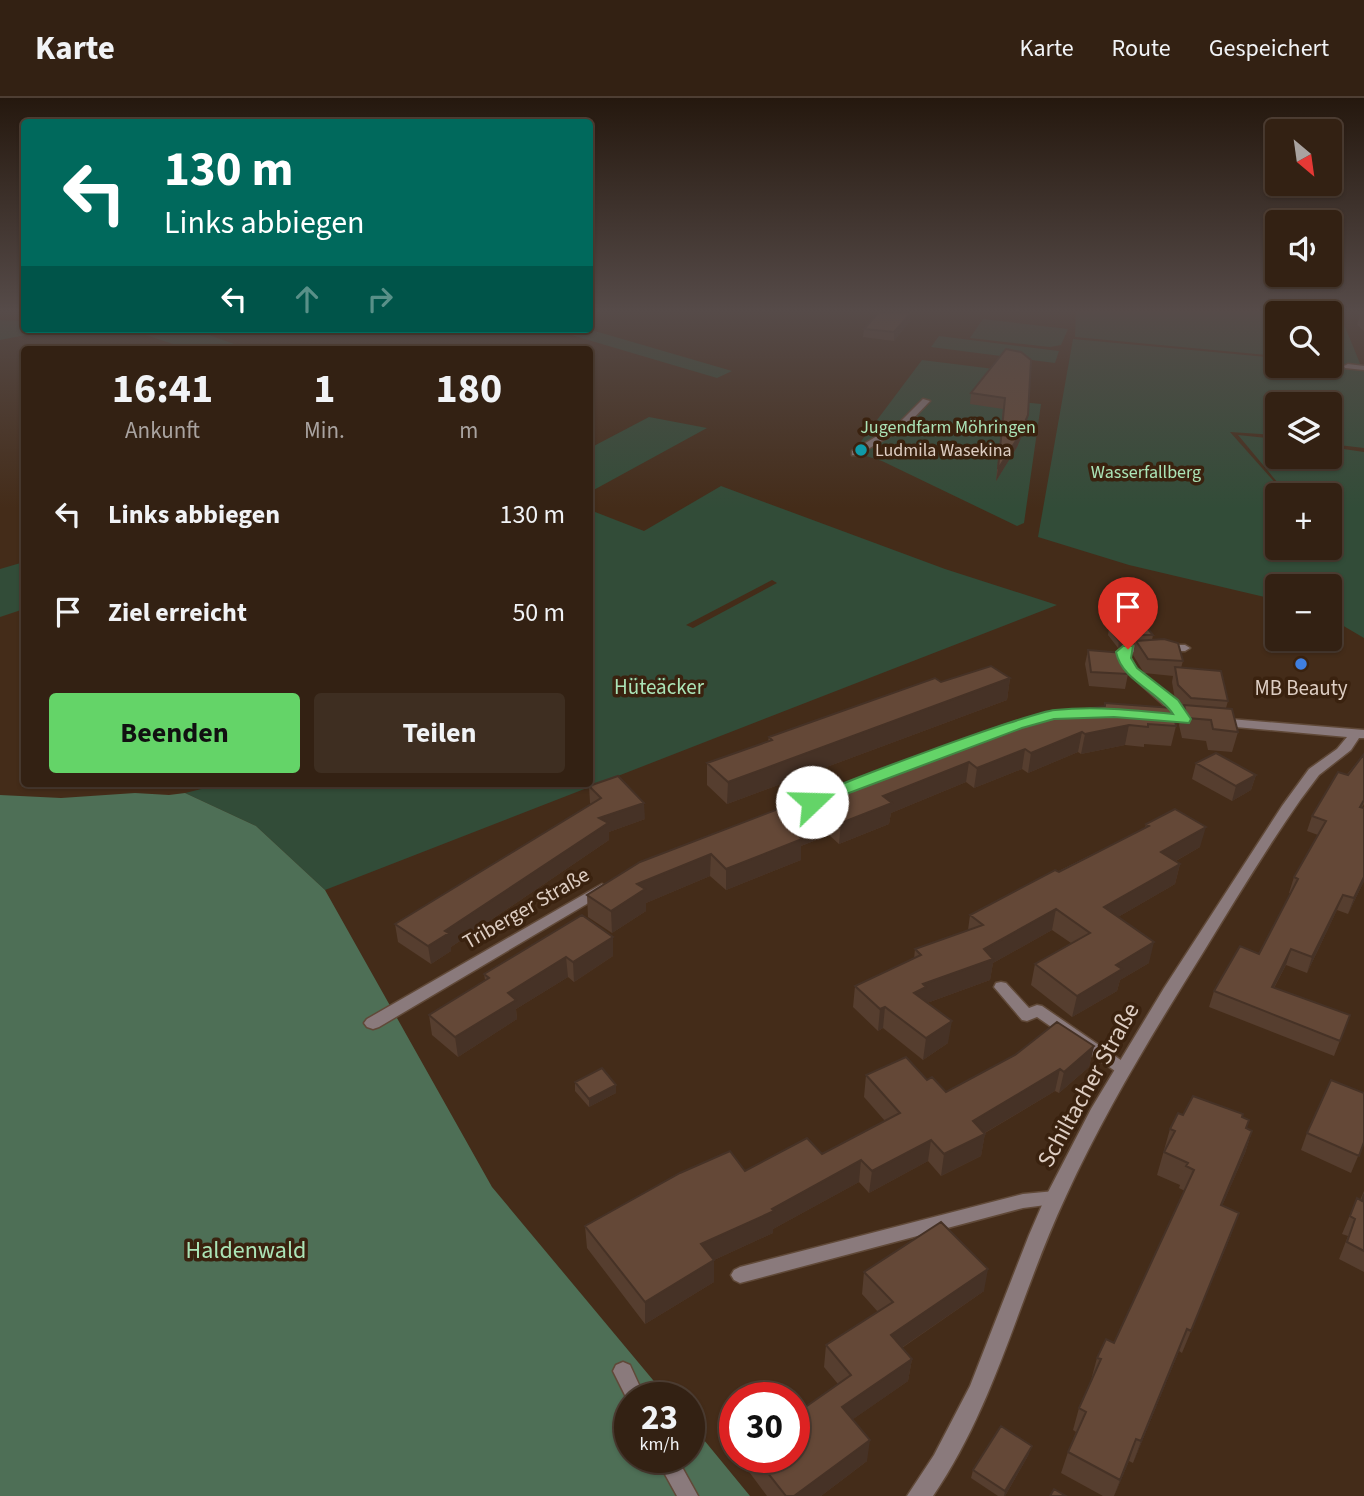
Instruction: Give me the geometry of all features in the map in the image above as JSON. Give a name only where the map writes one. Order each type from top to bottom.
[{"type":"street","points":[[1161,717],[1359,734]]},
{"type":"street","points":[[884,774],[1017,724]]},
{"type":"street","name":"Schiltacher Straße","points":[[919,1496],[942,1467],[999,1342],[1055,1198],[1123,1069],[1276,825],[1317,769],[1349,747],[1359,734]]},
{"type":"street","name":"Triberger Straße","points":[[373,1023],[610,884]]},
{"type":"lane","points":[[855,453],[902,425],[926,401]]},
{"type":"lane","points":[[1184,719],[1173,703],[1132,671],[1123,652],[1136,648],[1185,648]]},
{"type":"lane","points":[[1001,987],[1027,1016],[1037,1010],[1123,1069]]},
{"type":"lane","points":[[740,1275],[1023,1201],[1055,1198]]},
{"type":"lane","points":[[623,1371],[628,1382]]},
{"type":"lane","points":[[675,1473],[688,1496]]},
{"type":"green space","name":"Jugendfarm Möhringen","points":[[909,377],[1016,377],[1001,400],[1041,404],[1024,523],[1017,526],[882,461],[853,452]]},
{"type":"green space","name":"Wasserfallberg","points":[[1066,377],[1364,377],[1364,448],[1342,445],[1342,392],[1265,392],[1265,434],[1230,432],[1275,483],[1265,483],[1265,560],[1342,560],[1342,483],[1278,483],[1266,469],[1342,469],[1342,449],[1364,452],[1364,638],[1342,625],[1342,574],[1265,574],[1265,597],[1129,565],[1038,537]]},
{"type":"green space","points":[[649,417],[707,428],[593,490],[593,446]]},
{"type":"green space","name":"Wasserfallberg","points":[[1238,435],[1265,438],[1265,467]]},
{"type":"green space","name":"Hüteäcker","points":[[721,486],[945,569],[1057,605],[593,786],[593,511],[644,531]],"holes":[[[772,580],[777,583],[693,628],[686,625]]]},
{"type":"green space","points":[[21,563],[21,610],[0,617],[0,569]]},
{"type":"green space","name":"Hüteäcker","points":[[210,787],[590,787],[325,890],[256,826],[185,793]]},
{"type":"green space","name":"Haldenwald","points":[[185,793],[256,826],[325,890],[492,1187],[655,1382],[614,1382],[614,1473],[705,1473],[705,1441],[719,1458],[719,1473],[731,1473],[750,1496],[0,1496],[0,795],[61,798]]},
{"type":"building","points":[[984,377],[1030,377],[1028,415],[1019,436],[998,469],[1005,398],[971,393]]},
{"type":"building","points":[[1144,624],[1153,635],[1137,635],[1119,641],[1109,628]]},
{"type":"building","points":[[1164,639],[1178,643],[1183,661],[1148,659],[1136,641]]},
{"type":"building","points":[[1088,650],[1124,653],[1128,674],[1091,672]]},
{"type":"building","points":[[991,666],[1010,678],[728,782],[707,763],[772,740],[769,737],[935,678],[941,682]]},
{"type":"building","points":[[1175,667],[1221,671],[1228,701],[1191,698],[1178,685]]},
{"type":"building","points":[[1105,703],[1173,708],[1176,726],[1129,725],[1085,734],[1082,732],[1031,753],[1025,749],[977,768],[969,762],[883,796],[892,803],[841,823],[831,814],[791,829],[802,839],[726,869],[711,854],[637,884],[645,889],[611,911],[587,895],[640,862],[909,759],[915,763],[1038,716],[1105,706]]},
{"type":"building","points":[[1184,705],[1232,709],[1238,732],[1213,729],[1211,720],[1187,718]]},
{"type":"building","points":[[1216,753],[1256,775],[1236,786],[1196,763]]},
{"type":"building","points":[[1364,754],[1364,800],[1360,807],[1364,808],[1364,877],[1354,898],[1343,895],[1312,957],[1291,949],[1272,987],[1350,1015],[1340,1041],[1214,991],[1240,946],[1259,954],[1298,879],[1294,877],[1326,821],[1312,816],[1338,772],[1348,775]]},
{"type":"building","points":[[618,776],[644,803],[599,818],[608,823],[445,931],[449,933],[428,946],[395,924],[601,798],[590,787]]},
{"type":"building","points":[[1175,809],[1206,827],[1161,852],[1180,864],[1104,907],[1154,942],[1116,965],[1122,969],[1077,996],[1035,964],[1090,933],[1056,909],[984,949],[993,959],[923,984],[926,987],[914,993],[952,1021],[926,1038],[885,1007],[880,1009],[855,986],[921,955],[915,949],[983,925],[970,915],[1055,870],[1059,872],[1149,826],[1146,824]]},
{"type":"building","points":[[582,915],[613,937],[573,962],[566,957],[508,993],[516,1000],[455,1037],[429,1015],[489,978],[484,974]]},
{"type":"building","points":[[1057,1022],[1094,1046],[1064,1072],[1060,1069],[973,1121],[985,1134],[944,1154],[931,1140],[872,1171],[861,1160],[772,1209],[774,1211],[701,1244],[714,1260],[645,1302],[585,1226],[680,1173],[730,1151],[745,1171],[807,1138],[822,1154],[900,1113],[866,1075],[906,1057],[927,1080],[932,1077],[946,1092],[1015,1055]]},
{"type":"building","points":[[602,1068],[616,1085],[589,1099],[575,1082]]},
{"type":"building","points":[[1331,1080],[1364,1093],[1364,1142],[1359,1156],[1307,1133]]},
{"type":"building","points":[[1193,1096],[1243,1114],[1242,1117],[1249,1120],[1246,1128],[1252,1131],[1221,1205],[1239,1213],[1191,1331],[1187,1329],[1141,1441],[1136,1439],[1120,1480],[1068,1452],[1086,1412],[1079,1408],[1101,1359],[1097,1358],[1106,1339],[1114,1343],[1194,1170],[1186,1166],[1188,1163],[1164,1152],[1175,1131],[1170,1129],[1178,1113],[1183,1115]]},
{"type":"building","points":[[1364,1194],[1364,1251],[1347,1242],[1355,1219],[1350,1216],[1357,1198],[1362,1201]]},
{"type":"building","points":[[941,1222],[988,1269],[891,1335],[912,1359],[842,1407],[870,1440],[794,1496],[786,1496],[768,1473],[810,1473],[810,1404],[851,1375],[826,1345],[893,1302],[864,1272]]},
{"type":"building","points":[[1001,1426],[1032,1446],[1005,1491],[973,1470]]},
{"type":"building","points":[[1054,1489],[1066,1496],[1050,1496]]},
{"type":"place","name":"Ludmila Wasekina","points":[[861,450]]},
{"type":"place","name":"MB Beauty","points":[[1301,664]]},
{"type":"route","points":[[812,802],[1017,724],[1054,714],[1114,713],[1184,719],[1173,703],[1132,671],[1124,658],[1123,652],[1128,649]]}]
